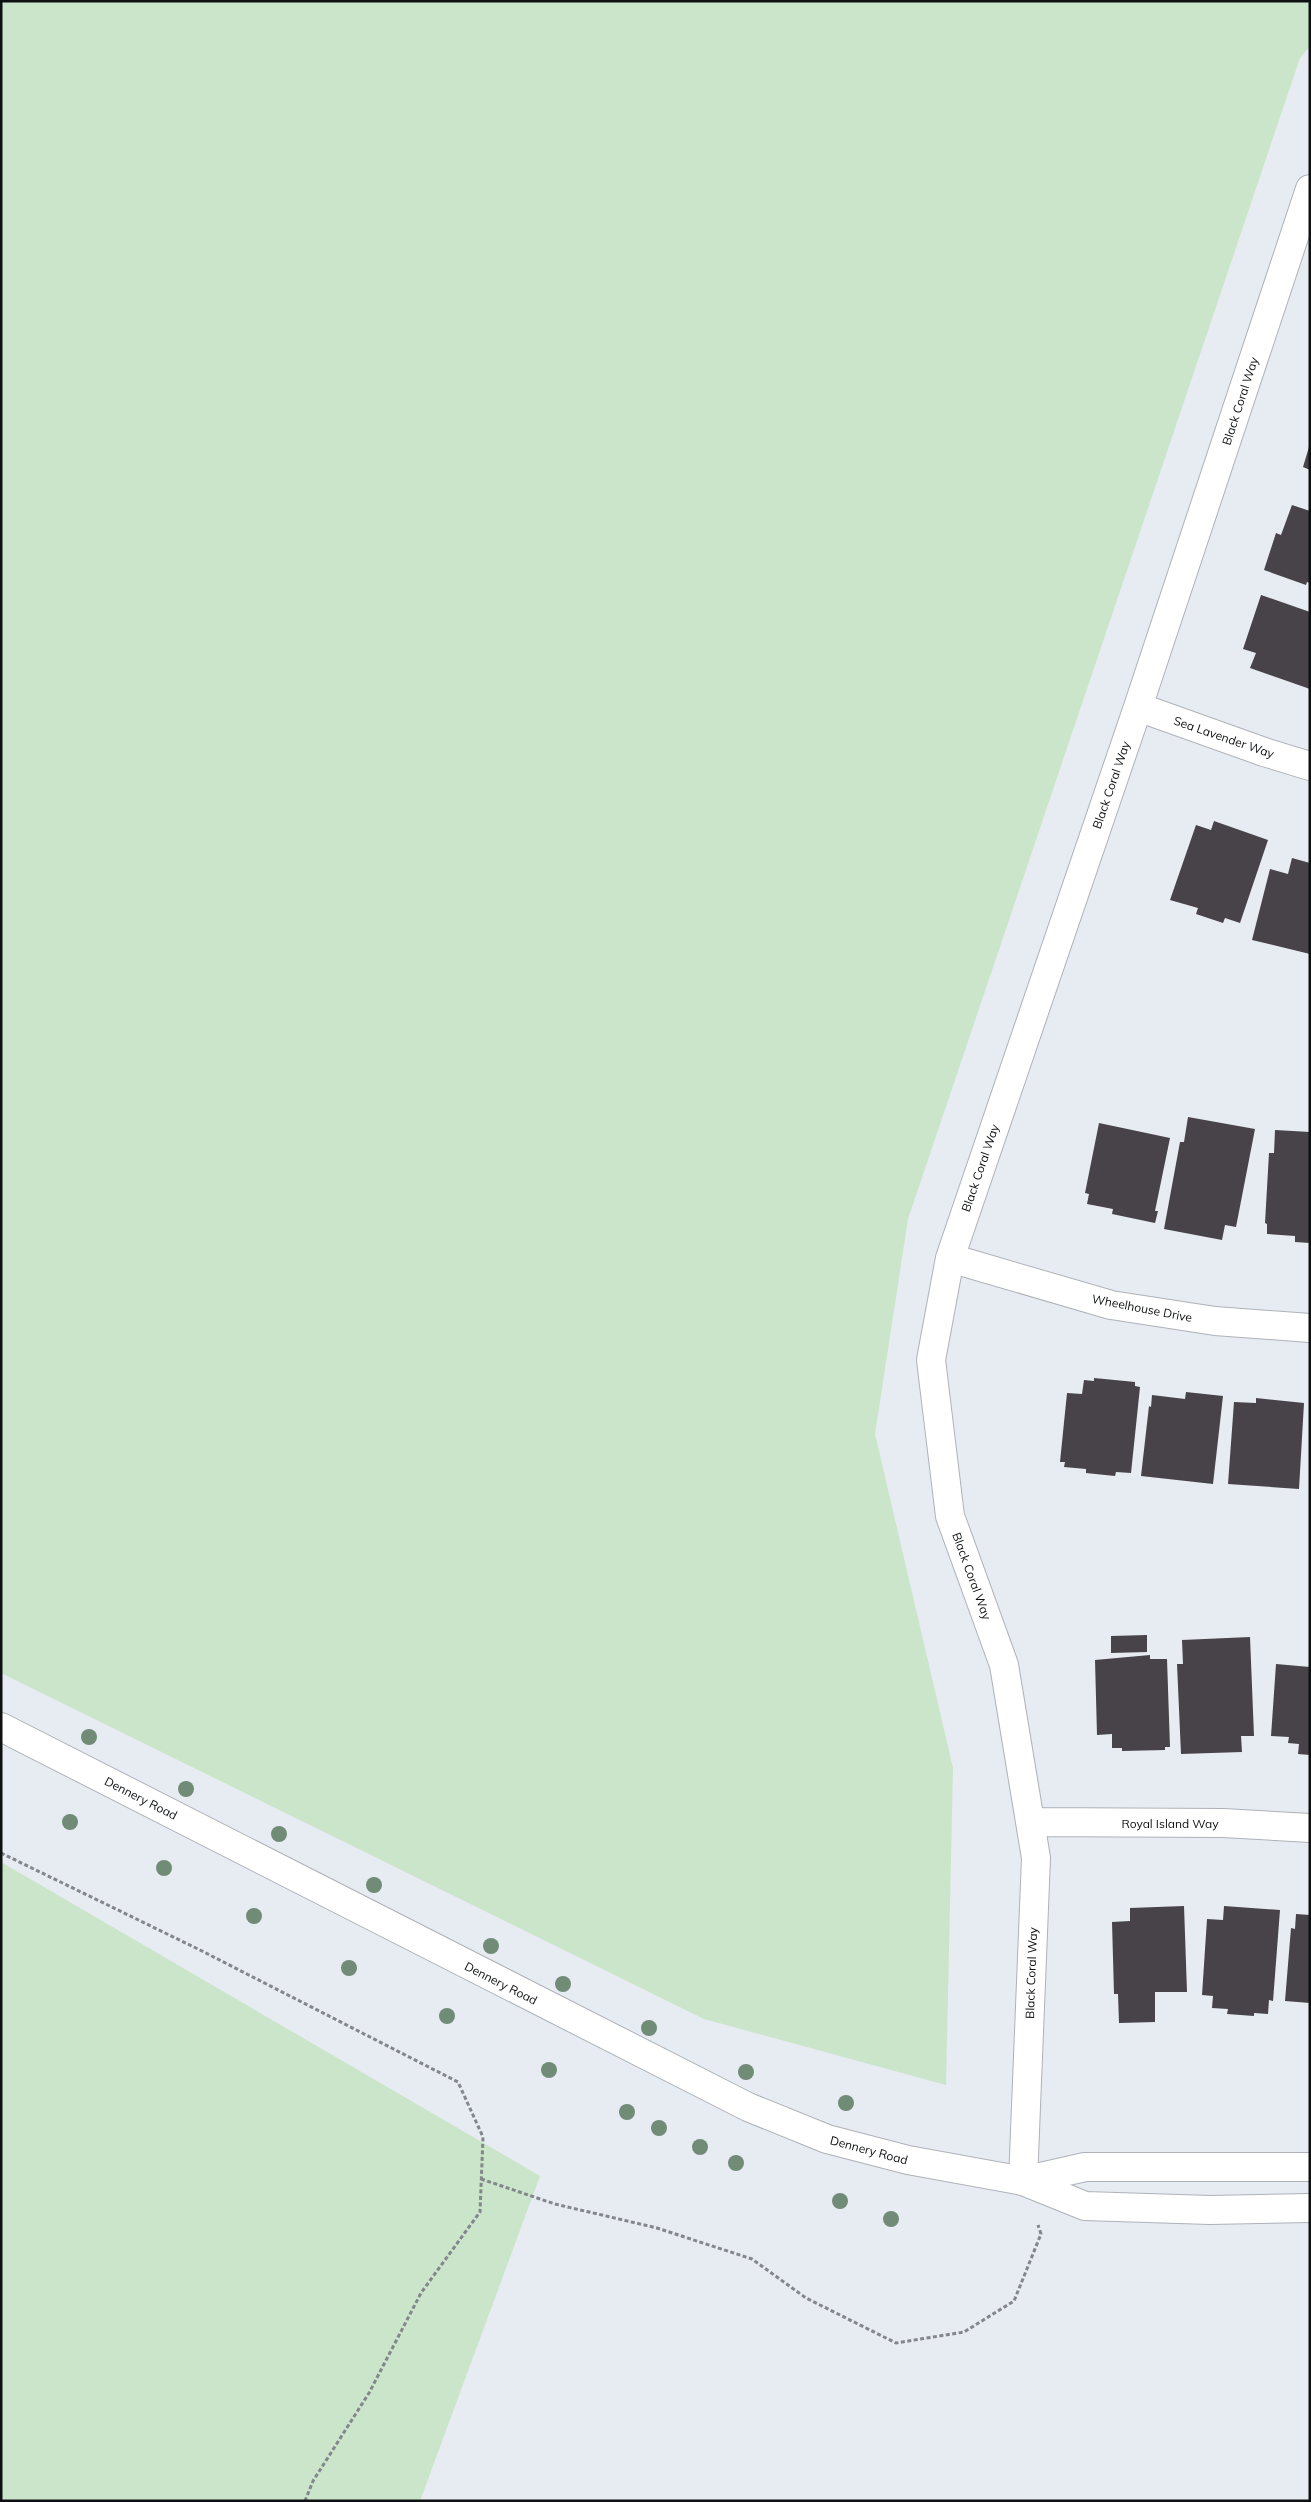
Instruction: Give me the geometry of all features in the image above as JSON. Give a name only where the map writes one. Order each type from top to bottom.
[{"type":"street","name":"Black Coral Way","points":[[1023,2181],[1036,1858],[1004,1665],[950,1516],[931,1360],[950,1258],[1138,706],[1310,189]]},
{"type":"street","name":"Sea Lavender Way","points":[[1138,706],[1264,752],[1310,766]]},
{"type":"street","name":"Wheelhouse Drive","points":[[950,1258],[1111,1305],[1215,1321],[1310,1328]]},
{"type":"street","name":"Dennery Road","points":[[1,1726],[748,2108],[827,2139],[908,2160],[1023,2181],[1085,2206],[1210,2210],[1310,2208]]},
{"type":"street","name":"Royal Island Way","points":[[1030,1822],[1223,1823],[1310,1828]]},
{"type":"street","name":"Dennery Road","points":[[1023,2181],[1085,2167],[1310,2167]]},
{"type":"path","points":[[1,1853],[200,1950],[458,2082],[483,2137],[480,2212],[421,2292],[369,2393],[313,2481],[305,2501]]},
{"type":"path","points":[[481,2179],[555,2204],[657,2228],[752,2259],[806,2298],[896,2343],[964,2332],[1014,2301],[1041,2234],[1023,2181]]},
{"type":"green space","points":[[1,1],[1310,1],[1310,46],[1300,58],[908,1219],[875,1434],[953,1768],[946,2085],[704,2019],[1,1673]]},
{"type":"green space","points":[[1,1862],[540,2176],[420,2501],[1,2501]]},
{"type":"building","points":[[1310,447],[1310,470],[1303,467]]},
{"type":"building","points":[[1292,505],[1310,511],[1310,583],[1307,582],[1306,585],[1264,570],[1276,533],[1281,535]]},
{"type":"building","points":[[1261,595],[1310,612],[1310,689],[1250,668],[1256,653],[1243,649]]},
{"type":"building","points":[[1214,821],[1268,840],[1240,923],[1225,918],[1223,923],[1196,914],[1198,908],[1170,900],[1196,825],[1211,830]]},
{"type":"building","points":[[1292,858],[1310,863],[1310,954],[1252,940],[1270,869],[1288,874]]},
{"type":"building","points":[[1188,1117],[1255,1129],[1236,1227],[1225,1225],[1222,1240],[1164,1229],[1180,1142],[1184,1142]]},
{"type":"building","points":[[1099,1123],[1170,1138],[1155,1211],[1158,1211],[1155,1223],[1112,1214],[1113,1209],[1087,1204],[1089,1194],[1085,1193]]},
{"type":"building","points":[[1275,1130],[1310,1132],[1310,1243],[1295,1242],[1295,1236],[1267,1234],[1267,1224],[1265,1223],[1269,1153],[1274,1153]]},
{"type":"building","points":[[1094,1378],[1135,1382],[1135,1386],[1140,1387],[1131,1473],[1116,1472],[1115,1476],[1086,1473],[1086,1469],[1064,1467],[1065,1462],[1060,1462],[1067,1393],[1082,1394],[1084,1380],[1094,1381]]},
{"type":"building","points":[[1186,1392],[1223,1396],[1213,1484],[1141,1476],[1152,1395],[1185,1399]]},
{"type":"building","points":[[1256,1398],[1304,1403],[1299,1489],[1228,1484],[1234,1402],[1256,1403]]},
{"type":"building","points":[[1147,1635],[1147,1652],[1111,1653],[1111,1636]]},
{"type":"building","points":[[1250,1637],[1254,1736],[1241,1736],[1242,1752],[1181,1754],[1177,1664],[1183,1664],[1182,1640]]},
{"type":"building","points":[[1150,1655],[1150,1659],[1167,1659],[1170,1747],[1165,1747],[1165,1750],[1122,1751],[1122,1748],[1112,1748],[1112,1734],[1097,1735],[1095,1660]]},
{"type":"building","points":[[1276,1664],[1310,1667],[1310,1755],[1298,1754],[1299,1744],[1288,1743],[1289,1737],[1271,1736]]},
{"type":"building","points":[[1184,1906],[1187,1992],[1155,1992],[1155,2022],[1119,2023],[1118,1994],[1114,1994],[1112,1922],[1130,1921],[1130,1908]]},
{"type":"building","points":[[1224,1906],[1280,1910],[1273,2001],[1269,2000],[1268,2014],[1254,2013],[1254,2016],[1227,2014],[1228,2009],[1212,2008],[1213,1996],[1202,1995],[1207,1919],[1223,1920]]},
{"type":"building","points":[[1296,1914],[1310,1915],[1310,2003],[1285,2001],[1291,1928],[1295,1929]]}]
